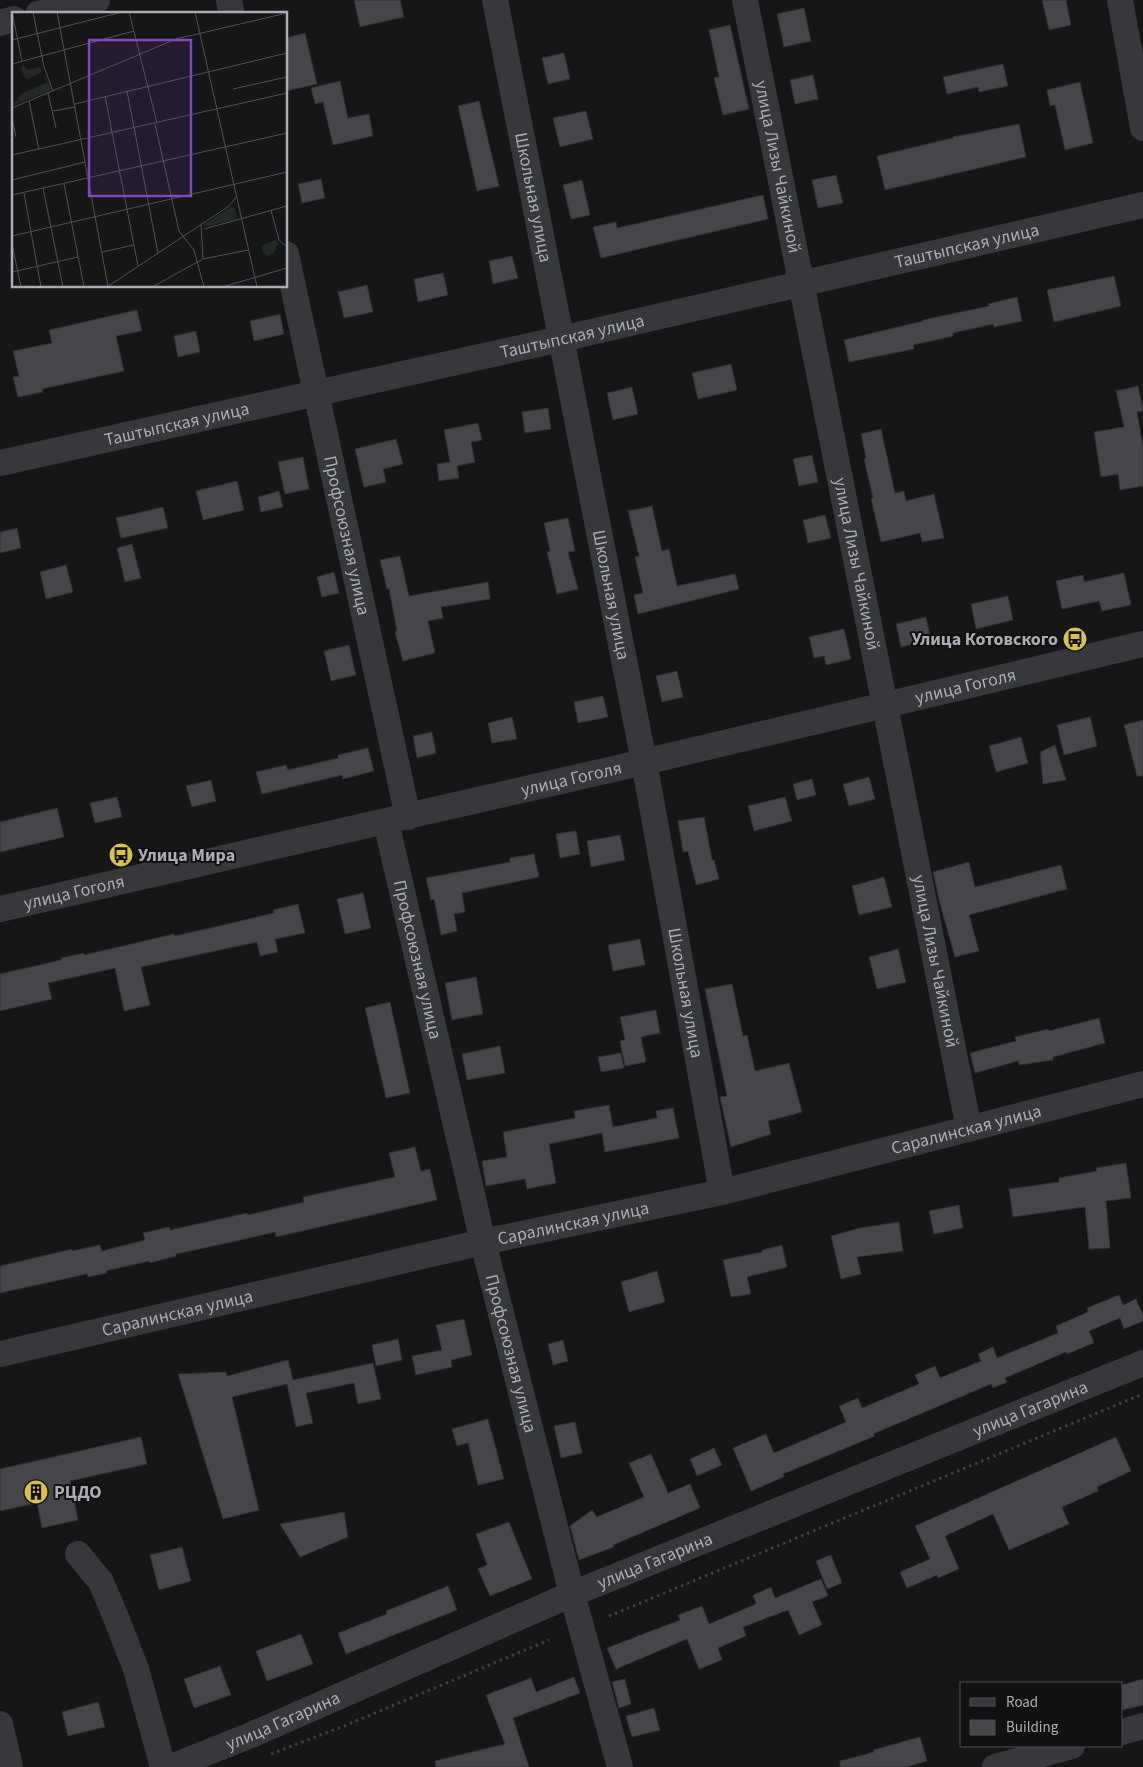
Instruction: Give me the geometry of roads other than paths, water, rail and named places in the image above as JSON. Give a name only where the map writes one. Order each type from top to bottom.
[{"type":"street","points":[[46,12],[97,0]]},
{"type":"street","name":"Школьная улица","points":[[495,0],[644,762],[722,1192]]},
{"type":"street","name":"улица Лизы Чайкиной","points":[[746,0],[969,1129]]},
{"type":"street","points":[[1120,0],[1143,128]]},
{"type":"street","name":"Таштыпская улица","points":[[0,463],[562,339],[1143,205]]},
{"type":"street","name":"Профсоюзная улица","points":[[288,263],[317,392],[397,819],[483,1242],[572,1594],[620,1767]]},
{"type":"street","name":"улица Гоголя","points":[[0,909],[644,762],[1143,644]]},
{"type":"street","name":"Саралинская улица","points":[[0,1354],[483,1242],[722,1192],[1143,1084]]},
{"type":"street","name":"улица Гагарина","points":[[171,1767],[251,1735],[572,1594],[1143,1363]]},
{"type":"street","points":[[78,1554],[101,1582],[120,1628],[136,1669],[162,1767]]},
{"type":"street","points":[[0,1724],[10,1767]]},
{"type":"street","points":[[1123,1732],[1143,1726]]},
{"type":"street","points":[[994,1767],[1068,1747]]},
{"type":"place","name":"Улица Котовского","points":[[1075,639]]},
{"type":"place","name":"Улица Мира","points":[[121,855]]},
{"type":"place","name":"РЦДО","points":[[36,1492]]}]
